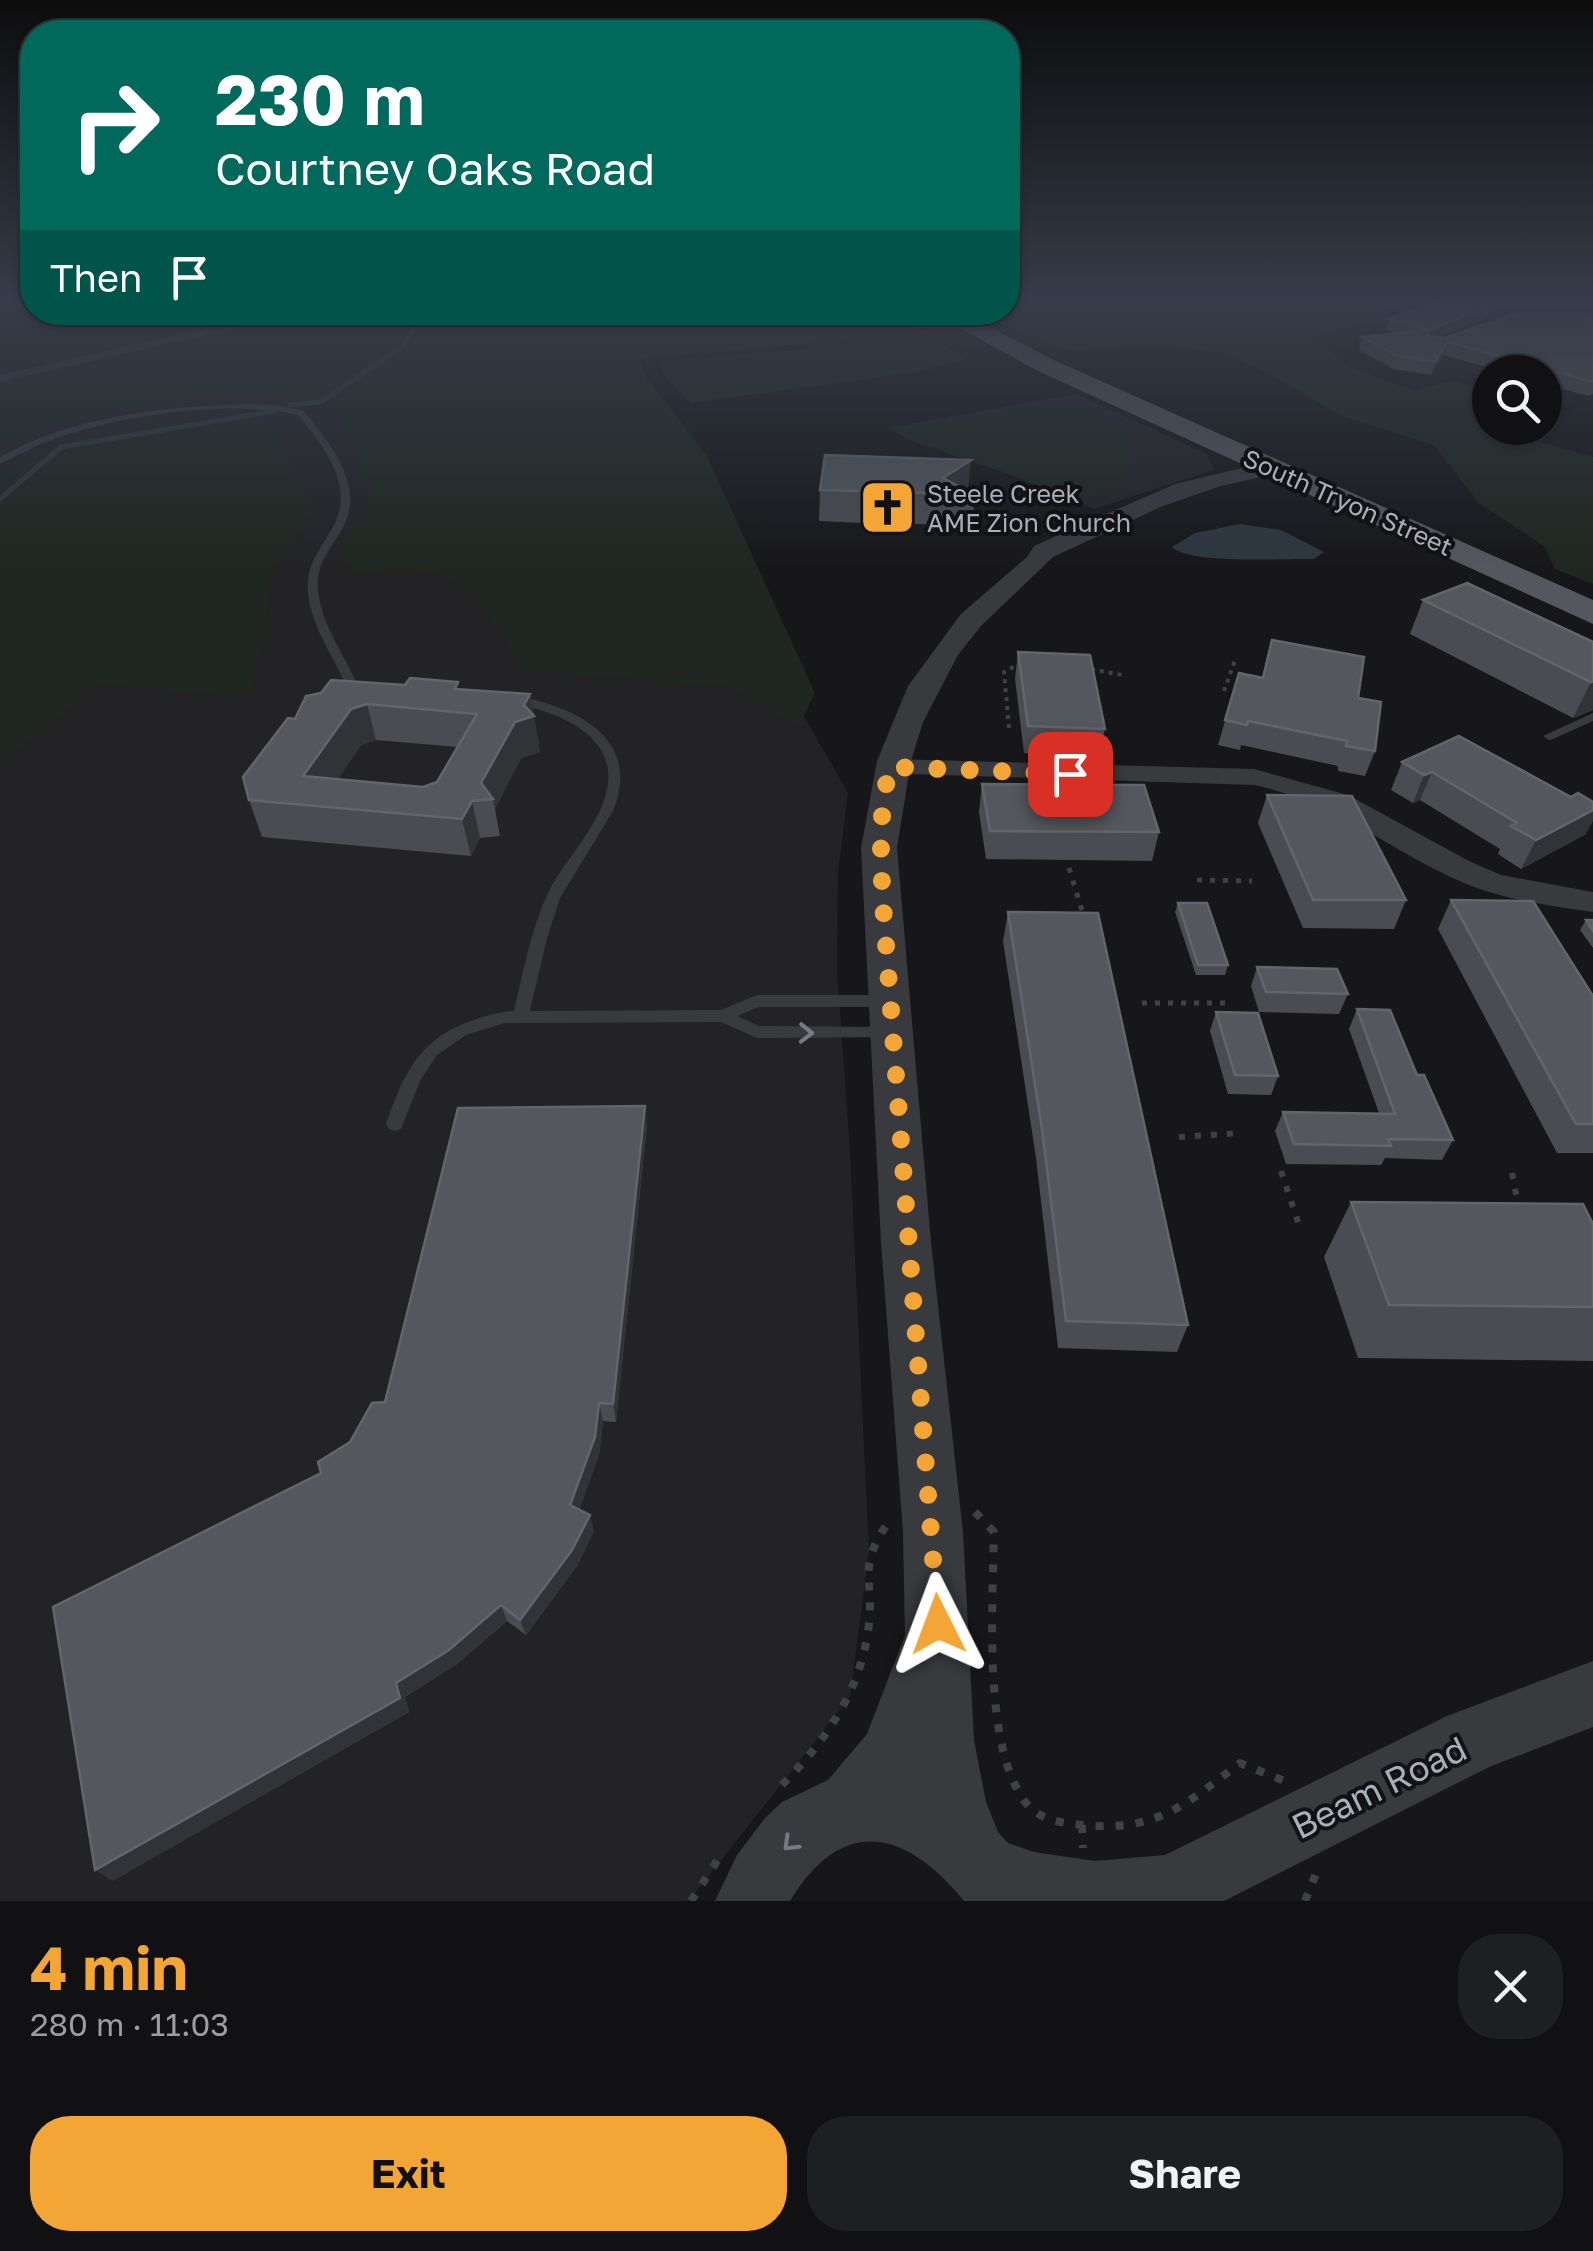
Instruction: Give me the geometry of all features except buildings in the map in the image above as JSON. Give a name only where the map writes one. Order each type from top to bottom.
[{"type":"main road","name":"South Tryon Street","points":[[1102,391],[1593,613]]},
{"type":"street","points":[[986,1874],[952,1802],[941,1740],[938,1624],[879,848],[884,790],[914,701],[935,666],[976,615],[1037,562],[1060,559],[1130,524],[1272,468]]},
{"type":"street","points":[[890,767],[1254,777],[1300,784],[1344,800],[1460,869],[1521,892],[1593,902]]},
{"type":"street","points":[[737,1877],[774,1859],[808,1826],[849,1809],[891,1758],[918,1695],[938,1624]]},
{"type":"street","name":"Beam Road","points":[[849,1809],[891,1807],[933,1822],[986,1874],[1044,1893],[1079,1899],[1163,1896],[1471,1740],[1593,1694]]},
{"type":"lane","points":[[0,462],[58,435],[147,417],[258,404],[301,414],[338,465],[348,501],[344,518],[320,553],[312,594],[352,683],[381,688]]},
{"type":"lane","points":[[506,699],[541,703],[578,718],[604,745],[614,776],[612,798],[552,900],[535,954],[522,1017]]},
{"type":"lane","points":[[1550,736],[1593,717]]},
{"type":"lane","points":[[395,1124],[419,1062],[436,1046],[482,1022],[522,1017],[723,1016],[757,1001],[892,1017]]},
{"type":"lane","points":[[723,1016],[756,1032],[892,1017]]},
{"type":"path","points":[[1224,691],[1235,660]]},
{"type":"path","points":[[1009,728],[1004,672],[1030,662]]},
{"type":"path","points":[[1078,667],[1122,675]]},
{"type":"path","points":[[1069,868],[1084,916]]},
{"type":"path","points":[[1198,880],[1252,881]]},
{"type":"path","points":[[1142,1003],[1226,1003]]},
{"type":"path","points":[[1178,1137],[1242,1133]]},
{"type":"path","points":[[1282,1170],[1299,1225]]},
{"type":"path","points":[[1512,1173],[1522,1227]]},
{"type":"path","points":[[994,1532],[995,1664],[1002,1739],[1010,1773],[1028,1806],[1047,1820],[1118,1828],[1158,1819],[1177,1809],[1240,1763]]},
{"type":"path","points":[[778,1789],[825,1740],[841,1717],[857,1681],[871,1600],[869,1551]]},
{"type":"path","points":[[690,1901],[737,1877]]},
{"type":"shaded area","points":[[0,391],[617,391],[848,793],[838,872],[837,970],[850,1150],[869,1551],[850,1697],[689,1901],[0,1901]]},
{"type":"shaded area","points":[[0,391],[657,391],[707,456],[815,693],[799,726],[724,686],[525,671],[491,618],[457,585],[414,570],[351,575],[340,555],[373,495],[344,421],[280,393],[220,393],[138,405],[57,423],[0,443]]},
{"type":"shaded area","points":[[679,391],[780,391],[691,403]]},
{"type":"shaded area","points":[[1299,391],[1472,391],[1472,445],[1550,445],[1593,457],[1593,584],[1555,569],[1544,546],[1479,503],[1434,445],[1339,415]]},
{"type":"shaded area","points":[[1076,394],[1207,454],[1214,470],[1094,509],[894,427]]},
{"type":"shaded area","points":[[1052,402],[1077,408],[1102,421],[1130,450],[1135,461],[1108,491],[1079,498],[906,439],[888,427],[961,419]]},
{"type":"shaded area","points":[[242,414],[268,424],[315,508],[269,578],[265,625],[248,698],[100,684],[0,765],[0,477],[28,460],[86,438]]},
{"type":"shaded area","points":[[1240,524],[1281,530],[1324,552],[1314,559],[1239,559],[1198,556],[1172,547],[1195,533]]},
{"type":"waterway","points":[[289,405],[321,402],[337,391]]},
{"type":"waterway","points":[[0,499],[61,447],[275,411]]},
{"type":"place","name":"Steele Creek AME Zion Church","points":[[888,507]]},
{"type":"route","points":[[938,1624],[879,848],[884,790],[890,767],[1070,774]]}]
